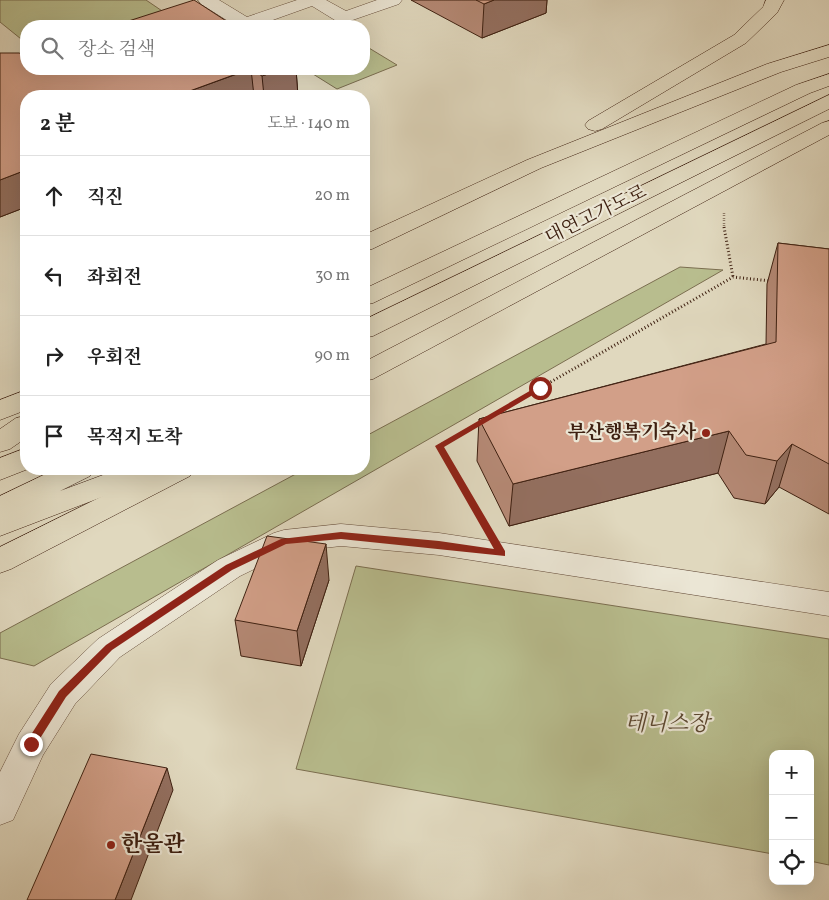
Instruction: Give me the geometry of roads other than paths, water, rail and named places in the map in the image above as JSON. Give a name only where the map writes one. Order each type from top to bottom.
[{"type":"main road","points":[[534,164],[740,39],[771,9],[775,0]]},
{"type":"main road","points":[[370,241],[534,164],[774,68],[829,51]]},
{"type":"main road","name":"대연고가도로","points":[[370,295],[803,89],[829,80]]},
{"type":"main road","name":"대연고가도로","points":[[370,327],[829,101]]},
{"type":"main road","points":[[370,370],[829,127]]},
{"type":"main road","points":[[0,411],[20,403]]},
{"type":"main road","points":[[0,442],[20,430]]},
{"type":"main road","points":[[0,470],[20,461]]},
{"type":"main road","points":[[0,508],[68,475]]},
{"type":"main road","points":[[0,525],[131,475]]},
{"type":"main road","points":[[0,561],[168,475]]},
{"type":"lane","points":[[256,20],[314,0],[344,18],[393,0]]},
{"type":"lane","points":[[216,1],[240,20]]},
{"type":"lane","points":[[0,809],[31,744],[63,694],[109,648],[229,568],[284,541],[341,535],[439,544],[829,604]]},
{"type":"place","name":"부산행복기숙사","points":[[706,433]]},
{"type":"place","name":"한울관","points":[[111,845]]},
{"type":"park label","name":"테니스장","points":[[667,724]]}]
